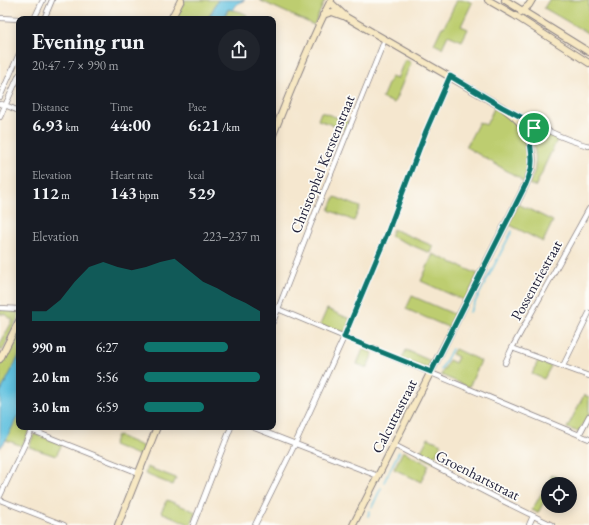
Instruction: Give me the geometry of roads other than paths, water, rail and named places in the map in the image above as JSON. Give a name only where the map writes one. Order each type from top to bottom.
[{"type":"street","points":[[35,16],[43,0]]},
{"type":"street","points":[[45,16],[52,0]]},
{"type":"street","points":[[173,16],[181,0]]},
{"type":"street","points":[[488,0],[589,63]]},
{"type":"street","points":[[505,0],[589,52]]},
{"type":"street","points":[[514,15],[523,11],[532,0]]},
{"type":"street","points":[[276,127],[298,71],[330,1],[346,17]]},
{"type":"street","points":[[323,15],[332,12],[346,17]]},
{"type":"street","name":"Calcuttastraat","points":[[346,17],[450,76],[502,107],[515,117],[523,126],[530,141],[532,162],[531,171],[508,220],[353,525]]},
{"type":"street","points":[[0,18],[16,19]]},
{"type":"street","name":"Christophel Kerstenstraat","points":[[276,308],[385,38]]},
{"type":"street","points":[[0,97],[16,61]]},
{"type":"street","points":[[255,525],[295,444],[344,337],[387,234],[426,131],[450,76]]},
{"type":"street","points":[[0,117],[3,105],[16,81]]},
{"type":"street","points":[[3,105],[16,110]]},
{"type":"street","points":[[502,107],[557,136],[589,146]]},
{"type":"street","points":[[530,141],[531,131],[534,128],[540,127]]},
{"type":"street","name":"Possentriestraat","points":[[504,363],[587,218],[589,209]]},
{"type":"street","points":[[0,308],[16,309]]},
{"type":"street","points":[[276,308],[589,439]]},
{"type":"street","points":[[563,366],[589,313]]},
{"type":"street","points":[[0,359],[16,327]]},
{"type":"street","points":[[512,348],[589,376]]},
{"type":"street","points":[[579,435],[589,416]]},
{"type":"street","points":[[0,496],[31,430]]},
{"type":"street","points":[[37,430],[139,473]]},
{"type":"street","points":[[118,525],[156,430]]},
{"type":"street","points":[[193,525],[230,430]]},
{"type":"street","points":[[260,430],[378,476]]},
{"type":"street","name":"Groenhartstraat","points":[[394,445],[552,525]]},
{"type":"street","points":[[0,500],[64,525]]},
{"type":"street","points":[[529,525],[534,516]]},
{"type":"water","points":[[218,0],[245,0],[237,4],[233,10],[228,9],[224,16],[210,16]]},
{"type":"water","points":[[16,362],[16,419],[6,440],[0,448],[0,393]]},
{"type":"waterway","points":[[470,312],[512,231]]},
{"type":"waterway","points":[[441,370],[452,349]]},
{"type":"waterway","points":[[384,482],[399,452]]},
{"type":"waterway","points":[[372,507],[381,488]]},
{"type":"waterway","points":[[368,516],[370,511]]}]
